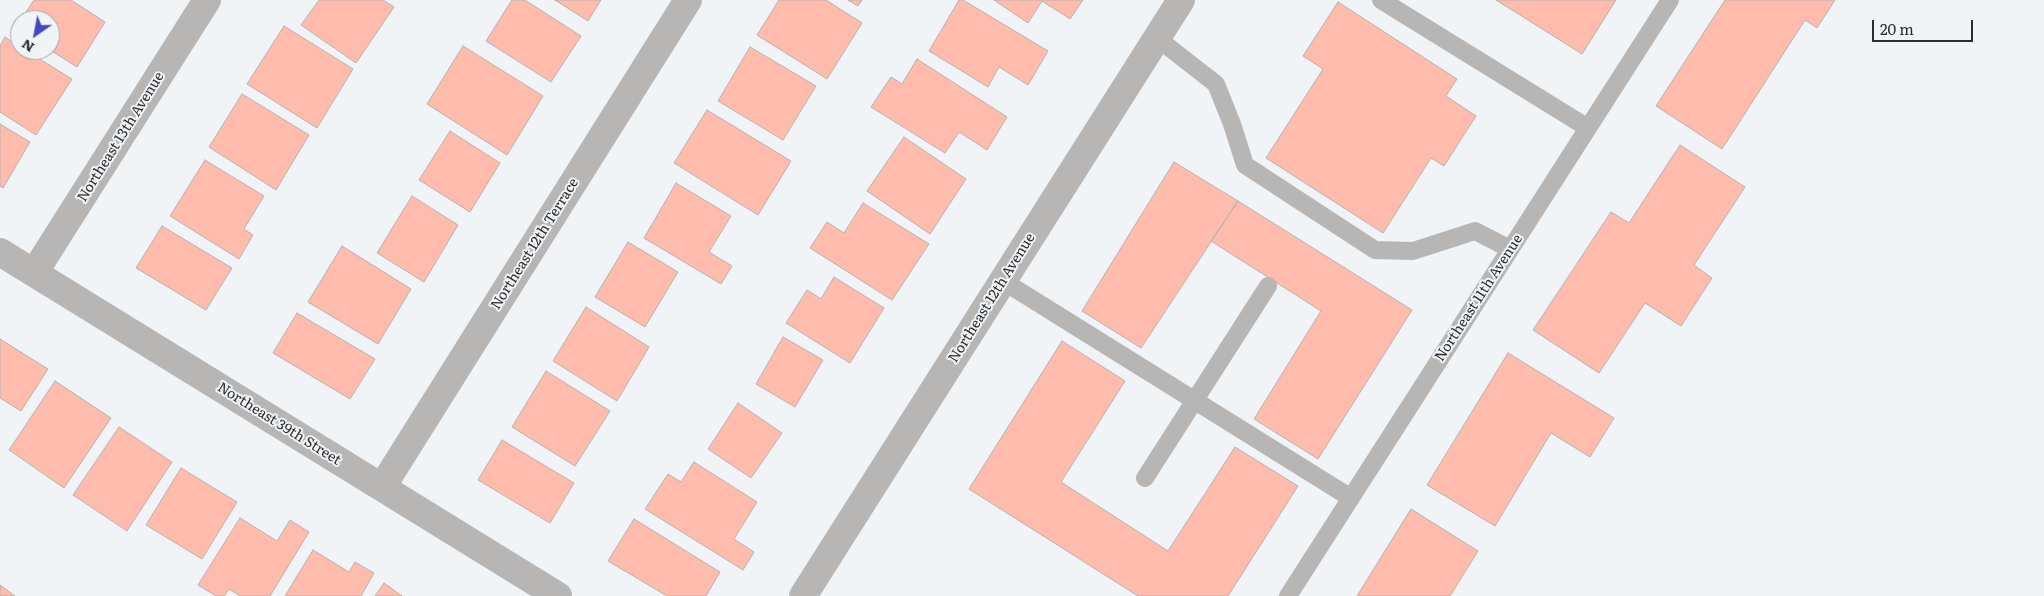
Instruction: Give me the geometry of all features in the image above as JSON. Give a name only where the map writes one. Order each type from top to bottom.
[{"type":"street","name":"Northeast 13th Avenue","points":[[34,273],[207,0]]},
{"type":"street","name":"Northeast 12th Terrace","points":[[382,487],[688,0]]},
{"type":"street","name":"Northeast 12th Avenue","points":[[803,596],[1181,0]]},
{"type":"street","name":"Northeast 39th Street","points":[[0,252],[558,596]]},
{"type":"lane","points":[[1381,0],[1588,128]]},
{"type":"lane","name":"Northeast 11th Avenue","points":[[1288,596],[1670,0]]},
{"type":"lane","points":[[1157,38],[1216,84],[1232,124],[1245,165],[1375,250],[1413,251],[1474,230],[1510,249]]},
{"type":"lane","points":[[1003,281],[1351,498]]},
{"type":"lane","points":[[1145,478],[1268,286]]},
{"type":"building","points":[[34,0],[71,0],[105,22],[77,67],[60,56],[60,10],[27,10]]},
{"type":"building","points":[[319,0],[383,0],[394,7],[356,63],[301,25]]},
{"type":"building","points":[[512,0],[525,0],[581,36],[551,82],[486,41]]},
{"type":"building","points":[[555,0],[601,0],[588,21]]},
{"type":"building","points":[[779,0],[826,0],[862,23],[827,79],[757,35]]},
{"type":"building","points":[[848,0],[862,0],[858,6]]},
{"type":"building","points":[[959,0],[963,0],[1048,51],[1028,85],[999,67],[988,87],[929,51]]},
{"type":"building","points":[[994,0],[1083,0],[1070,19],[1042,1],[1028,23]]},
{"type":"building","points":[[1496,0],[1616,0],[1582,54]]},
{"type":"building","points":[[1725,0],[1835,0],[1817,28],[1805,20],[1722,149],[1656,106]]},
{"type":"building","points":[[1338,2],[1457,79],[1446,96],[1476,116],[1444,166],[1431,158],[1383,233],[1266,158],[1323,69],[1303,56]]},
{"type":"building","points":[[284,26],[353,69],[317,128],[247,84]]},
{"type":"building","points":[[5,37],[10,40],[10,60],[41,60],[72,79],[36,135],[0,112],[0,46]]},
{"type":"building","points":[[463,46],[543,96],[507,155],[427,104]]},
{"type":"building","points":[[750,47],[816,86],[783,140],[718,101]]},
{"type":"building","points":[[917,59],[1007,117],[987,150],[959,132],[945,153],[871,107],[891,77],[902,84]]},
{"type":"building","points":[[242,94],[309,135],[276,190],[209,147]]},
{"type":"building","points":[[707,110],[791,161],[758,215],[674,163]]},
{"type":"building","points":[[0,124],[30,142],[3,188],[0,186]]},
{"type":"building","points":[[450,131],[500,163],[470,212],[419,180]]},
{"type":"building","points":[[904,137],[966,179],[930,234],[867,191]]},
{"type":"building","points":[[1680,145],[1745,187],[1694,265],[1712,278],[1681,326],[1645,303],[1599,373],[1533,330],[1611,212],[1629,223]]},
{"type":"building","points":[[205,160],[264,196],[244,229],[253,235],[239,259],[170,216]]},
{"type":"building","points":[[1174,162],[1238,201],[1141,348],[1082,311]]},
{"type":"building","points":[[676,183],[731,216],[709,252],[732,266],[721,284],[644,238]]},
{"type":"building","points":[[412,196],[458,225],[424,282],[377,253]]},
{"type":"building","points":[[1238,201],[1412,310],[1318,459],[1254,419],[1321,311],[1211,241]]},
{"type":"building","points":[[863,203],[929,244],[892,300],[810,248],[827,222],[844,233]]},
{"type":"building","points":[[162,226],[232,268],[206,310],[136,268]]},
{"type":"building","points":[[628,242],[678,272],[645,327],[595,297]]},
{"type":"building","points":[[342,246],[411,289],[378,344],[308,302]]},
{"type":"building","points":[[834,277],[884,308],[850,363],[786,323],[807,290],[821,299]]},
{"type":"building","points":[[586,307],[649,347],[617,401],[553,361]]},
{"type":"building","points":[[297,313],[375,359],[350,399],[273,353]]},
{"type":"building","points":[[783,337],[823,360],[795,407],[756,384]]},
{"type":"building","points":[[0,339],[48,369],[21,411],[0,398]]},
{"type":"building","points":[[1062,341],[1125,381],[1061,482],[1168,551],[1235,447],[1298,486],[1228,596],[1138,596],[969,489]]},
{"type":"building","points":[[1508,353],[1614,418],[1590,457],[1551,433],[1495,526],[1427,485]]},
{"type":"building","points":[[546,371],[610,411],[575,466],[512,427]]},
{"type":"building","points":[[55,381],[111,418],[64,488],[9,450]]},
{"type":"building","points":[[738,403],[782,433],[751,478],[708,449]]},
{"type":"building","points":[[119,427],[172,462],[127,531],[73,495]]},
{"type":"building","points":[[502,440],[574,483],[550,523],[478,480]]},
{"type":"building","points":[[694,462],[757,502],[734,539],[754,552],[743,570],[645,509],[668,474],[681,482]]},
{"type":"building","points":[[181,468],[237,502],[202,559],[146,525]]},
{"type":"building","points":[[1411,509],[1478,551],[1450,596],[1357,596]]},
{"type":"building","points":[[240,518],[277,541],[290,520],[309,532],[270,596],[240,596],[229,589],[224,596],[216,596],[198,585]]},
{"type":"building","points":[[634,519],[720,572],[706,596],[667,596],[608,561]]},
{"type":"building","points":[[313,550],[349,572],[355,562],[374,573],[361,596],[285,596]]},
{"type":"building","points":[[384,583],[402,596],[375,596]]},
{"type":"building","points":[[0,585],[15,596],[0,596]]}]
